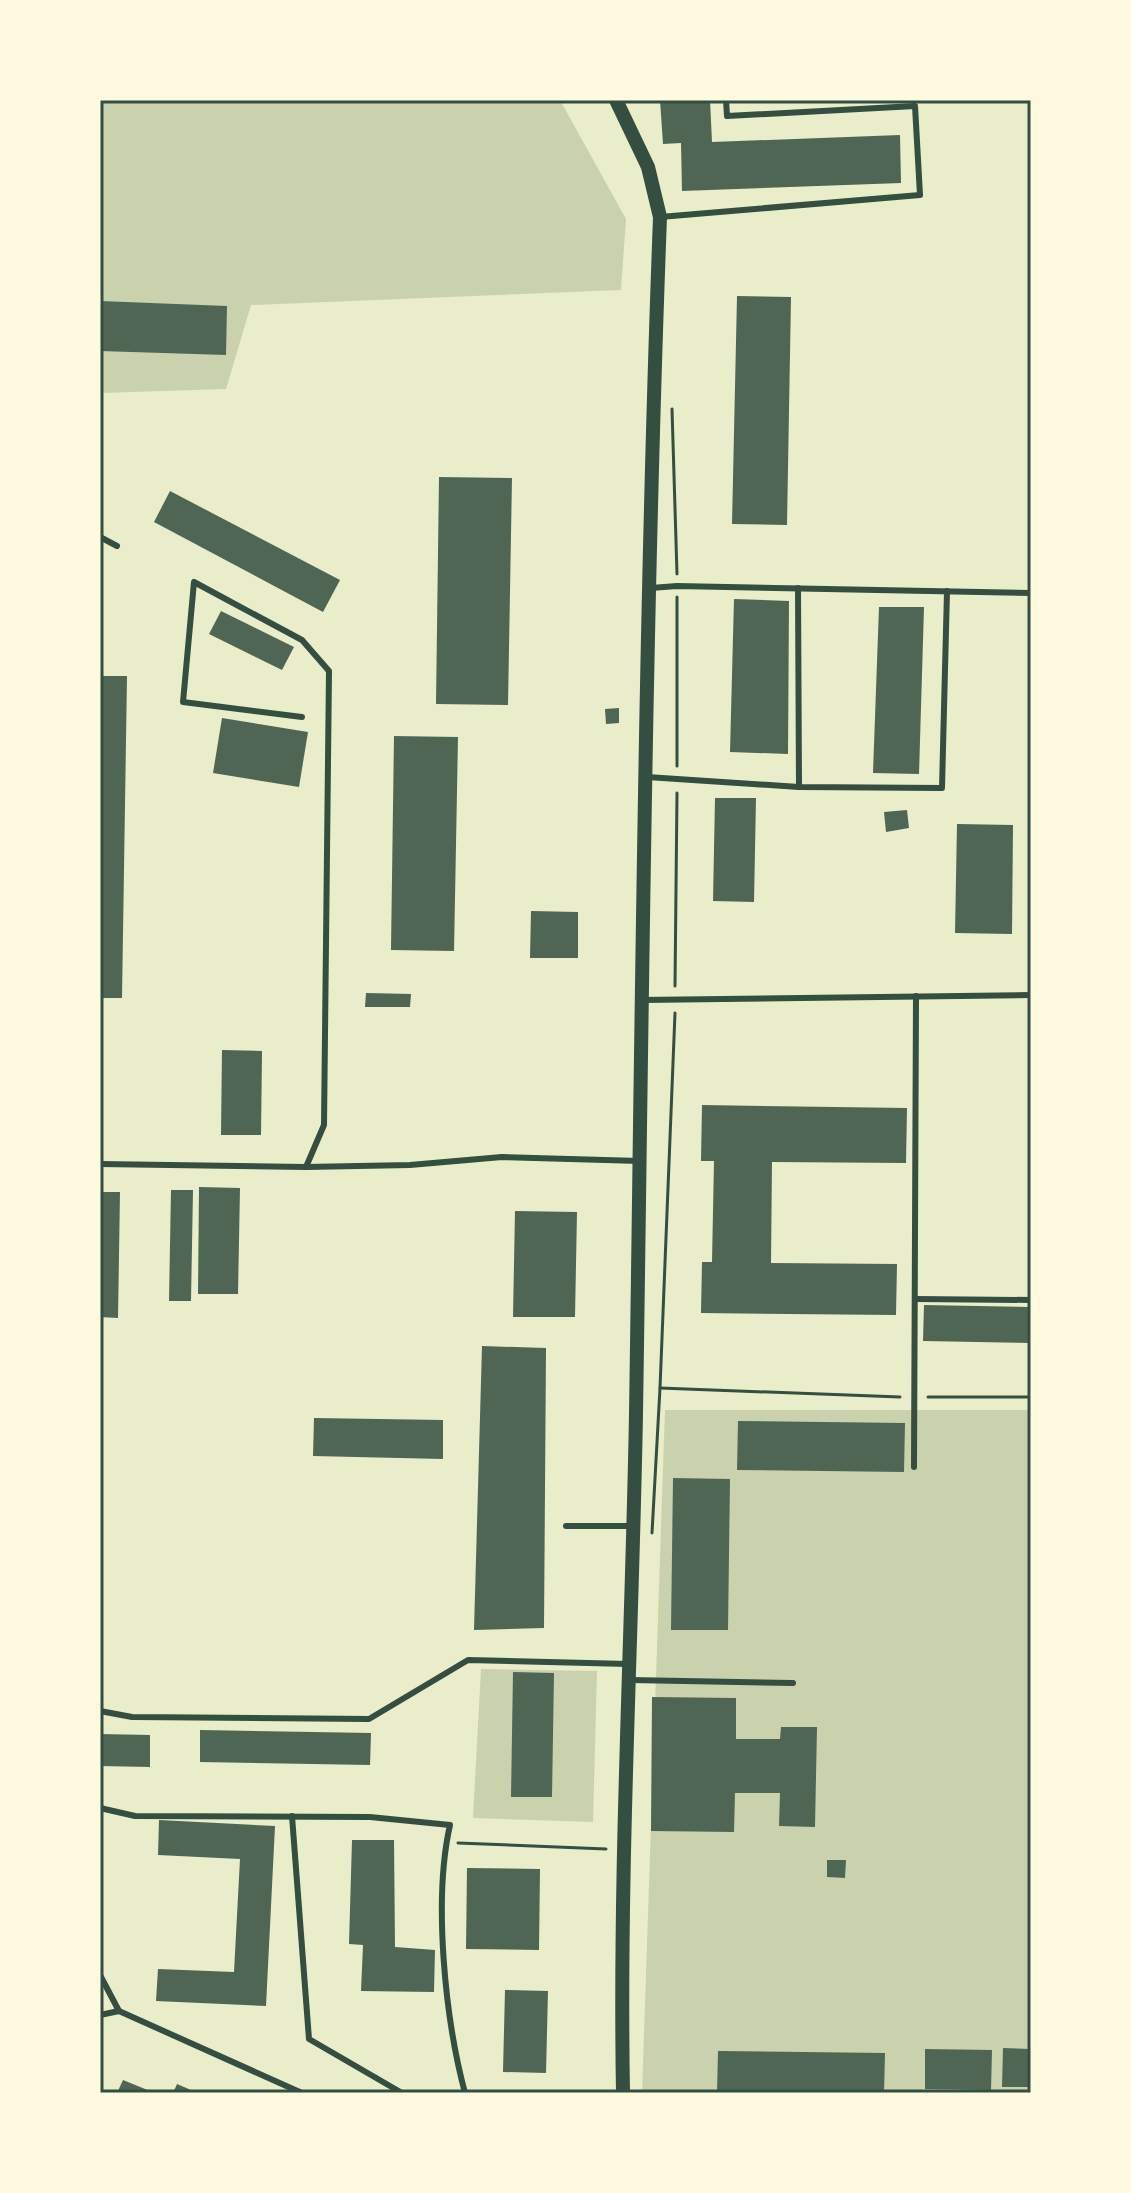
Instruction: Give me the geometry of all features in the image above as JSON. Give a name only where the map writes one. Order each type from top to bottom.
[{"type":"street","points":[[618,100],[648,167],[660,217],[641,1000],[634,1526],[622,1850],[623,2093]]},
{"type":"lane","points":[[660,217],[920,195],[915,106],[727,116],[726,100]]},
{"type":"lane","points":[[100,537],[117,546]]},
{"type":"lane","points":[[302,717],[183,702],[194,582],[302,640],[329,671],[324,1125],[306,1167]]},
{"type":"lane","points":[[650,588],[1031,593]]},
{"type":"lane","points":[[798,588],[799,787]]},
{"type":"lane","points":[[647,777],[799,787],[942,788],[947,591]]},
{"type":"lane","points":[[641,1000],[1031,995]]},
{"type":"lane","points":[[914,1467],[916,996]]},
{"type":"lane","points":[[100,1164],[306,1167],[410,1165],[502,1157],[640,1161]]},
{"type":"lane","points":[[916,1299],[1031,1300]]},
{"type":"lane","points":[[566,1526],[634,1526]]},
{"type":"lane","points":[[100,1711],[132,1717],[369,1719],[468,1660],[628,1664]]},
{"type":"lane","points":[[627,1680],[793,1683]]},
{"type":"lane","points":[[100,1808],[135,1816],[382,1817],[450,1825],[446,1842],[443,1911],[447,2002],[465,2093]]},
{"type":"lane","points":[[292,1816],[309,2039],[402,2093]]},
{"type":"lane","points":[[100,1975],[119,2011]]},
{"type":"lane","points":[[100,2015],[119,2011],[302,2093]]},
{"type":"path","points":[[651,1543],[675,1000],[677,586]]},
{"type":"path","points":[[660,1388],[914,1397],[1031,1397]]},
{"type":"path","points":[[446,1842],[622,1850]]},
{"type":"green space","points":[[100,100],[560,100],[626,219],[621,290],[251,305],[226,389],[100,393]]},
{"type":"green space","points":[[665,1410],[1031,1410],[1031,2093],[642,2093]]},
{"type":"green space","points":[[481,1669],[597,1671],[593,1822],[473,1818]]},
{"type":"building","points":[[660,100],[710,100],[712,142],[900,135],[901,183],[682,191],[681,143],[663,144]]},
{"type":"building","points":[[737,296],[791,297],[787,525],[732,524]]},
{"type":"building","points":[[100,301],[227,306],[226,355],[100,351]]},
{"type":"building","points":[[439,477],[512,478],[508,705],[436,704]]},
{"type":"building","points":[[170,491],[340,580],[323,612],[154,522]]},
{"type":"building","points":[[734,599],[789,601],[788,754],[730,752]]},
{"type":"building","points":[[879,607],[924,607],[919,774],[873,773]]},
{"type":"building","points":[[221,611],[294,647],[282,670],[209,634]]},
{"type":"building","points":[[100,676],[127,676],[122,998],[100,998]]},
{"type":"building","points":[[619,708],[619,723],[606,724],[605,709]]},
{"type":"building","points":[[222,718],[308,732],[299,787],[213,773]]},
{"type":"building","points":[[394,736],[458,737],[454,951],[391,950]]},
{"type":"building","points":[[715,798],[756,798],[754,902],[713,901]]},
{"type":"building","points":[[907,810],[909,828],[886,832],[884,812]]},
{"type":"building","points":[[957,824],[1013,825],[1012,934],[955,933]]},
{"type":"building","points":[[531,911],[578,912],[578,958],[530,958]]},
{"type":"building","points":[[366,993],[411,994],[410,1007],[365,1007]]},
{"type":"building","points":[[222,1050],[262,1051],[261,1135],[221,1135]]},
{"type":"building","points":[[702,1105],[907,1108],[906,1163],[772,1162],[771,1263],[897,1264],[896,1315],[701,1313],[702,1262],[712,1262],[714,1161],[701,1161]]},
{"type":"building","points":[[199,1187],[240,1188],[238,1294],[198,1294]]},
{"type":"building","points":[[171,1190],[193,1190],[191,1301],[169,1301]]},
{"type":"building","points":[[100,1192],[120,1192],[118,1318],[100,1317]]},
{"type":"building","points":[[515,1211],[577,1212],[575,1317],[513,1317]]},
{"type":"building","points":[[924,1305],[1031,1307],[1031,1343],[923,1341]]},
{"type":"building","points":[[482,1346],[546,1348],[544,1628],[474,1630]]},
{"type":"building","points":[[314,1418],[443,1420],[443,1459],[313,1456]]},
{"type":"building","points":[[738,1421],[905,1423],[904,1472],[737,1470]]},
{"type":"building","points":[[673,1478],[730,1479],[728,1630],[671,1630]]},
{"type":"building","points":[[513,1672],[554,1673],[552,1797],[511,1797]]},
{"type":"building","points":[[652,1697],[736,1698],[736,1739],[780,1739],[781,1727],[817,1727],[815,1827],[779,1826],[780,1793],[735,1793],[734,1832],[651,1831]]},
{"type":"building","points":[[200,1730],[371,1733],[370,1765],[200,1762]]},
{"type":"building","points":[[100,1734],[150,1735],[150,1767],[100,1766]]},
{"type":"building","points":[[159,1820],[275,1826],[266,2006],[156,2001],[158,1969],[234,1972],[240,1859],[158,1855]]},
{"type":"building","points":[[352,1840],[394,1840],[395,1947],[435,1950],[434,1992],[361,1991],[363,1945],[349,1944]]},
{"type":"building","points":[[827,1860],[846,1860],[845,1878],[827,1877]]},
{"type":"building","points":[[467,1868],[540,1869],[539,1950],[466,1949]]},
{"type":"building","points":[[505,1990],[548,1991],[546,2073],[503,2072]]},
{"type":"building","points":[[1003,2048],[1031,2049],[1031,2087],[1002,2087]]},
{"type":"building","points":[[925,2049],[992,2050],[991,2090],[925,2089]]},
{"type":"building","points":[[718,2051],[885,2053],[884,2093],[717,2093]]},
{"type":"building","points":[[123,2080],[155,2093],[117,2093]]},
{"type":"building","points":[[177,2084],[198,2093],[173,2093]]}]
